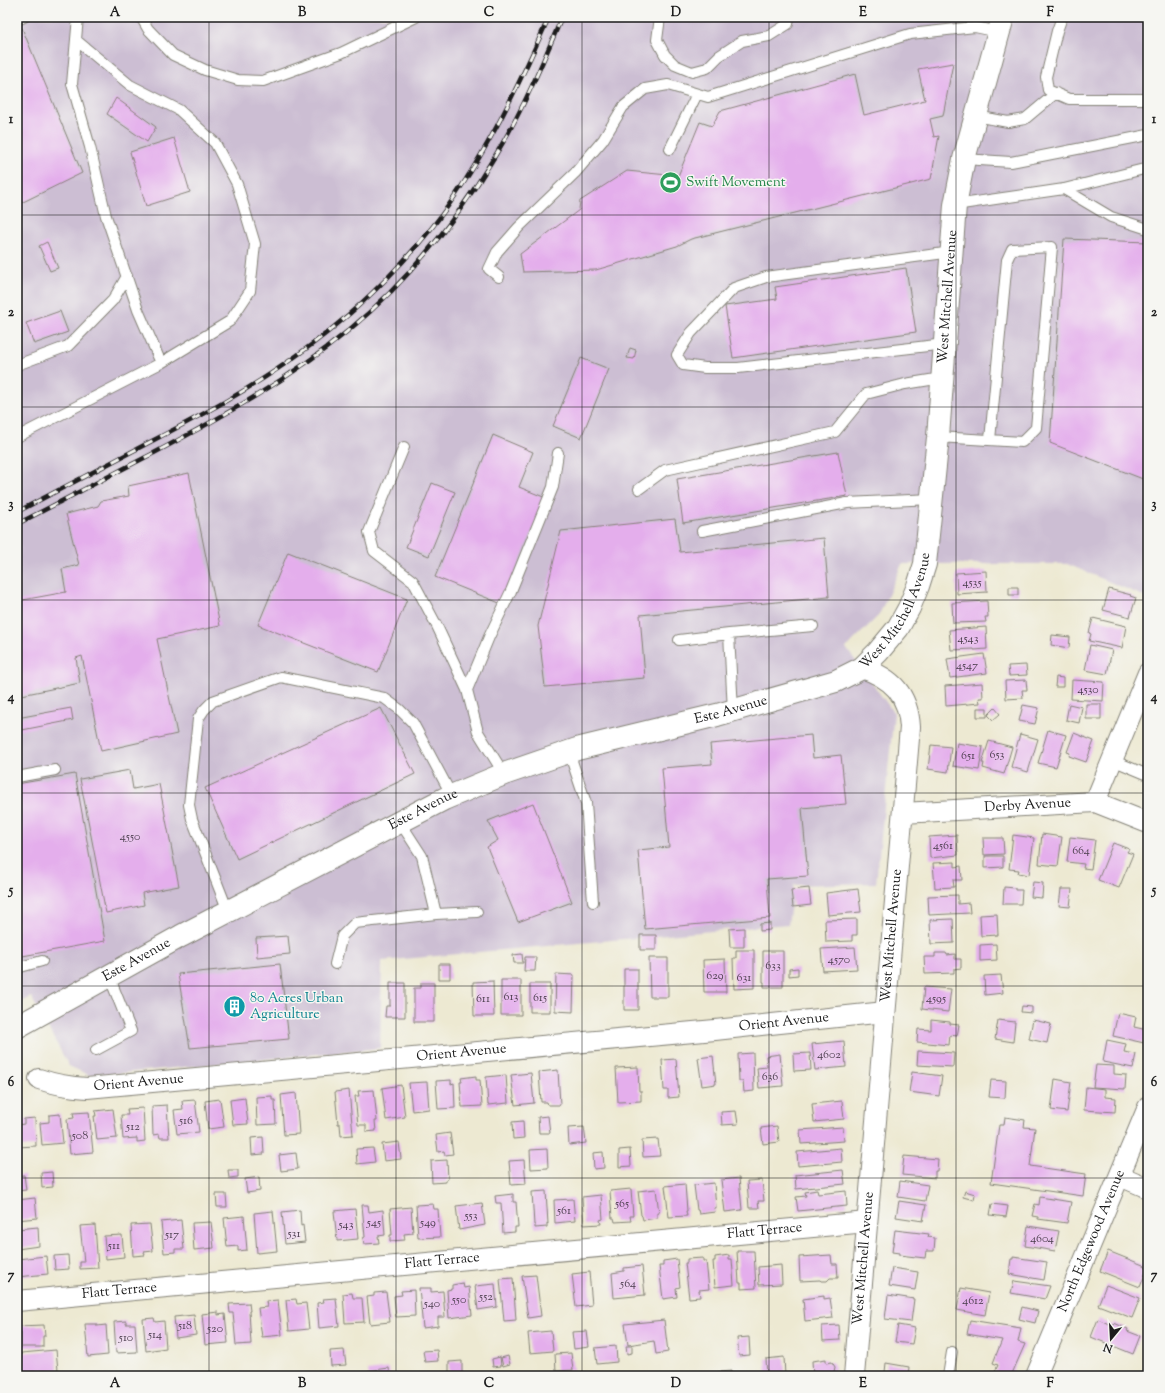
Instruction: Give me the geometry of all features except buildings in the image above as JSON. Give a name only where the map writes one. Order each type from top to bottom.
[{"type":"street","name":"West Mitchell Avenue","points":[[854,1376],[910,727],[905,703],[891,683],[877,673],[862,668],[898,628],[909,608],[925,564],[938,437],[955,206],[964,159],[1001,25]]},
{"type":"street","name":"Este Avenue","points":[[17,1028],[181,936],[452,796],[504,774],[569,752],[733,711],[836,681],[862,668]]},
{"type":"street","points":[[1095,802],[1148,673]]},
{"type":"street","name":"Derby Avenue","points":[[903,813],[1095,802],[1148,823]]},
{"type":"street","name":"Orient Avenue","points":[[39,1079],[67,1087],[87,1088],[885,1012]]},
{"type":"street","name":"North Edgewood Avenue","points":[[1036,1376],[1148,1107]]},
{"type":"street","points":[[1120,1176],[1148,1188]]},
{"type":"street","name":"Flatt Terrace","points":[[17,1301],[867,1222]]},
{"type":"lane","points":[[17,20],[24,17]]},
{"type":"lane","points":[[78,17],[72,84],[90,148],[106,216],[138,310],[161,363]]},
{"type":"lane","points":[[141,17],[148,29],[173,56],[205,70],[238,80],[263,81],[341,53],[416,17]]},
{"type":"lane","points":[[660,17],[657,40],[665,55],[675,65],[692,72],[707,68],[719,56],[742,41],[769,36],[788,24],[789,17]]},
{"type":"lane","points":[[1062,17],[1057,31],[1046,77],[1048,90],[1069,99],[1148,99]]},
{"type":"lane","points":[[499,277],[489,270],[497,252],[519,227],[575,173],[603,140],[623,107],[645,89],[668,85],[708,97],[910,34],[1001,25]]},
{"type":"lane","points":[[17,437],[161,363],[230,321],[250,291],[255,244],[237,184],[215,143],[180,110],[130,85],[76,40]]},
{"type":"lane","points":[[976,116],[1008,122],[1025,119],[1056,93]]},
{"type":"lane","points":[[670,149],[697,94]]},
{"type":"lane","points":[[964,159],[1011,162],[1148,135]]},
{"type":"lane","points":[[955,206],[1064,189],[1148,168]]},
{"type":"lane","points":[[1064,189],[1111,217],[1148,229]]},
{"type":"lane","points":[[938,437],[1022,442],[1036,428],[1052,247],[1012,249],[1007,260],[990,440]]},
{"type":"lane","points":[[945,344],[738,368],[706,368],[683,365],[677,354],[692,333],[734,288],[766,277],[952,252]]},
{"type":"lane","points":[[17,365],[68,346],[113,300],[127,276]]},
{"type":"lane","points":[[639,489],[665,470],[835,432],[866,394],[905,384],[942,378]]},
{"type":"lane","points":[[404,447],[369,532],[374,551],[413,581],[437,626],[467,690],[478,732],[504,774]]},
{"type":"lane","points":[[467,690],[489,637],[511,592],[553,487],[558,453]]},
{"type":"lane","points":[[702,531],[847,503],[932,499]]},
{"type":"lane","points":[[679,640],[812,626]]},
{"type":"lane","points":[[729,634],[733,711]]},
{"type":"lane","points":[[228,911],[192,819],[189,805],[198,719],[204,710],[213,702],[281,677],[384,698],[399,709],[413,723],[452,796]]},
{"type":"lane","points":[[569,752],[586,803],[594,902]]},
{"type":"lane","points":[[1112,760],[1148,775]]},
{"type":"lane","points":[[17,777],[55,770]]},
{"type":"lane","points":[[400,822],[422,856],[436,914]]},
{"type":"lane","points":[[335,964],[342,936],[355,923],[436,914],[477,912]]},
{"type":"lane","points":[[17,968],[42,961]]},
{"type":"lane","points":[[96,1050],[131,1031],[109,976]]},
{"type":"lane","points":[[948,1376],[952,1352]]},
{"type":"shaded area","points":[[17,17],[1148,17],[1148,598],[1067,564],[902,564],[879,615],[846,648],[894,713],[876,883],[794,885],[788,924],[382,961],[380,1048],[91,1076],[69,1066],[31,997],[17,1004]]},
{"type":"railway","points":[[17,512],[225,402],[279,368],[315,342],[368,298],[400,265],[430,230],[465,180],[510,100],[549,17]]},
{"type":"railway","points":[[17,524],[154,453],[255,396],[303,365],[371,311],[411,271],[430,249],[480,180],[505,139],[523,105],[562,17]]},
{"type":"place","name":"Swift Movement","points":[[670,183]]},
{"type":"place","name":"80 Acres Urban Agriculture","points":[[234,1007]]}]
